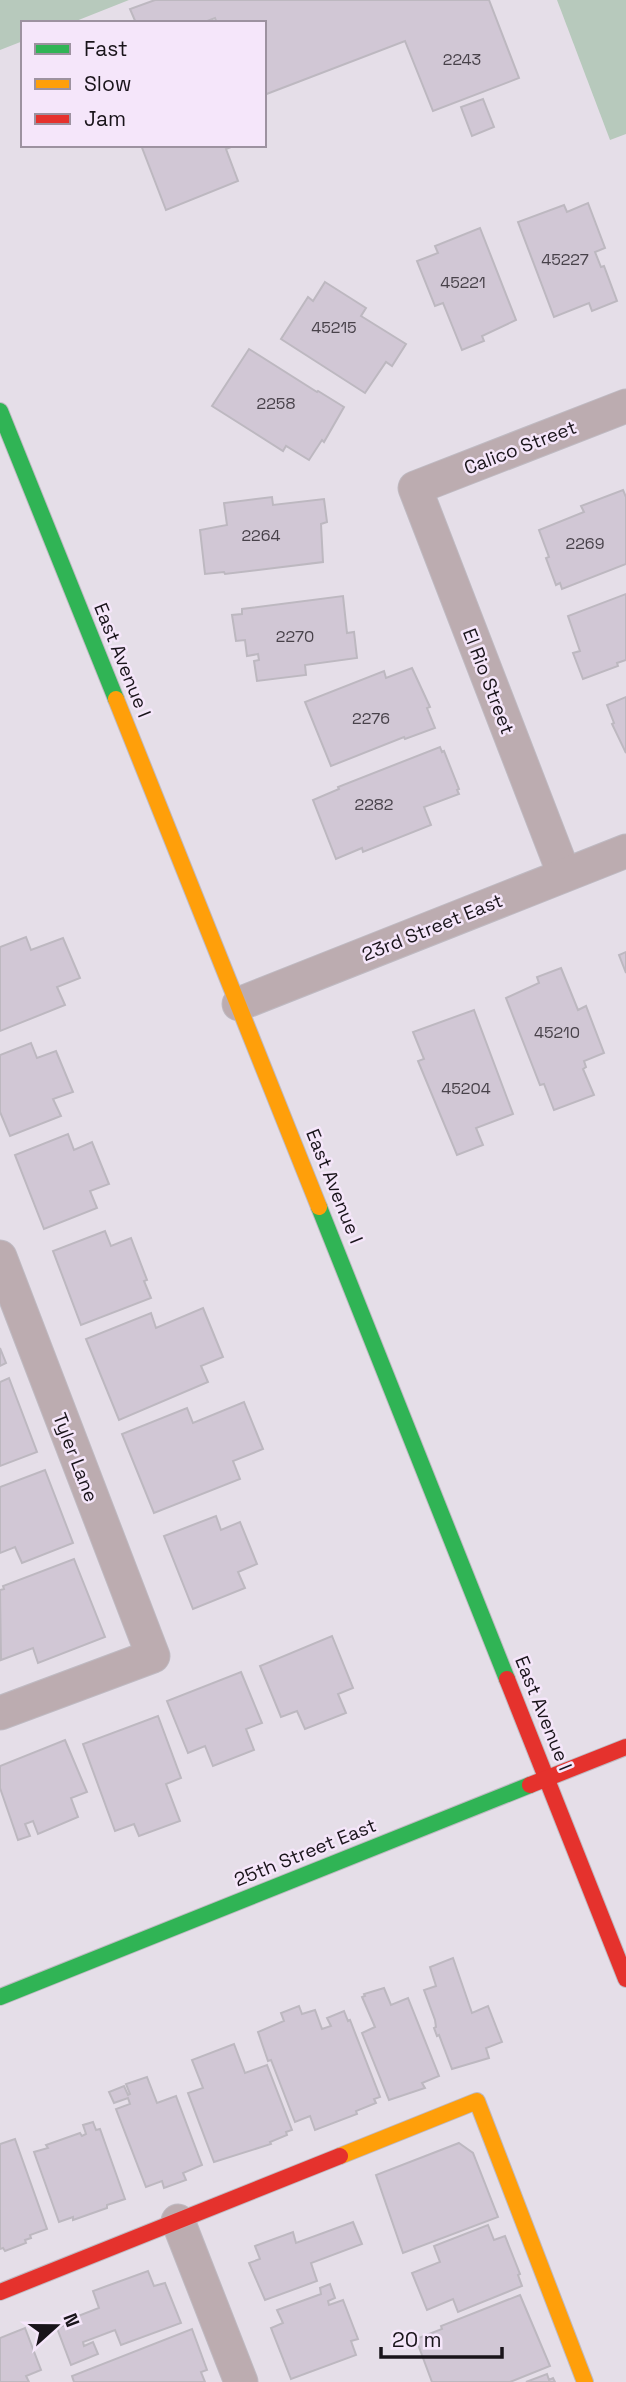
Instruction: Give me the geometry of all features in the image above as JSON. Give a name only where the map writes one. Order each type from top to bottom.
[{"type":"main road","name":"East Avenue I","points":[[0,411],[626,1979]]},
{"type":"main road","name":"25th Street East","points":[[0,1997],[626,1747]]},
{"type":"main road","points":[[0,2292],[477,2101],[585,2382]]},
{"type":"street","name":"Calico Street","points":[[415,488],[626,406]]},
{"type":"street","name":"El Rio Street","points":[[415,488],[564,874]]},
{"type":"street","name":"23rd Street East","points":[[239,1004],[626,851]]},
{"type":"street","name":"Tyler Lane","points":[[0,1257],[153,1656],[0,1713]]},
{"type":"street","points":[[178,2221],[241,2382]]},
{"type":"green space","points":[[0,0],[129,0],[76,21],[21,21],[21,42],[0,50]]},
{"type":"green space","points":[[557,0],[626,0],[626,134],[610,140]]},
{"type":"building","points":[[155,0],[489,0],[519,78],[433,111],[405,41],[266,94],[266,21],[216,21],[215,18],[207,21],[135,21],[130,9]]},
{"type":"building","points":[[483,99],[494,127],[472,136],[461,107]]},
{"type":"building","points":[[142,147],[231,147],[226,149],[238,181],[166,210]]},
{"type":"building","points":[[588,203],[605,248],[595,252],[601,267],[604,266],[617,301],[592,311],[589,303],[554,317],[518,222],[564,205],[567,212]]},
{"type":"building","points":[[480,228],[516,320],[482,336],[484,341],[462,350],[443,303],[435,306],[417,261],[438,253],[435,246]]},
{"type":"building","points":[[325,282],[366,308],[361,316],[406,344],[392,366],[386,362],[365,393],[281,339],[308,297],[313,301]]},
{"type":"building","points":[[249,349],[344,407],[324,442],[322,440],[309,460],[286,446],[283,451],[212,406]]},
{"type":"building","points":[[623,490],[626,497],[626,564],[562,589],[560,583],[556,585],[539,530],[584,512],[581,506]]},
{"type":"building","points":[[272,497],[273,505],[324,499],[327,522],[321,524],[323,562],[205,574],[200,530],[227,525],[224,503]]},
{"type":"building","points":[[626,594],[626,660],[617,663],[618,666],[583,679],[573,653],[580,651],[568,616]]},
{"type":"building","points":[[343,596],[347,633],[354,632],[357,658],[305,665],[306,675],[257,681],[254,661],[259,660],[258,654],[247,656],[245,640],[236,641],[232,615],[242,614],[242,609]]},
{"type":"building","points":[[412,668],[430,707],[427,708],[435,728],[405,739],[404,737],[331,766],[305,702],[384,671],[386,678]]},
{"type":"building","points":[[626,697],[626,753],[612,724],[614,723],[607,705]]},
{"type":"building","points":[[440,747],[442,752],[444,751],[459,794],[424,807],[431,825],[363,852],[362,848],[336,859],[313,800],[339,789],[338,787]]},
{"type":"building","points":[[26,937],[31,950],[63,938],[80,978],[57,987],[65,1005],[0,1031],[0,947]]},
{"type":"building","points":[[626,952],[626,973],[619,955]]},
{"type":"building","points":[[561,968],[578,1010],[586,1006],[604,1053],[584,1061],[586,1067],[583,1069],[594,1095],[554,1110],[544,1084],[540,1085],[506,998],[539,983],[537,977]]},
{"type":"building","points":[[474,1010],[513,1114],[476,1128],[483,1145],[457,1155],[418,1061],[424,1059],[413,1032]]},
{"type":"building","points":[[31,1043],[37,1058],[56,1051],[73,1092],[53,1099],[61,1116],[10,1136],[0,1112],[0,1055]]},
{"type":"building","points":[[68,1134],[74,1150],[92,1142],[109,1184],[90,1191],[97,1208],[44,1229],[15,1155]]},
{"type":"building","points":[[105,1231],[111,1246],[131,1238],[151,1298],[81,1325],[53,1251]]},
{"type":"building","points":[[203,1308],[223,1357],[201,1366],[208,1382],[119,1420],[86,1339],[151,1313],[156,1328]]},
{"type":"building","points":[[0,1348],[6,1363],[0,1366]]},
{"type":"building","points":[[9,1378],[37,1452],[0,1466],[0,1382]]},
{"type":"building","points":[[244,1402],[263,1449],[233,1461],[240,1479],[154,1513],[122,1434],[187,1408],[193,1423]]},
{"type":"building","points":[[45,1470],[73,1543],[22,1563],[15,1547],[0,1553],[0,1487]]},
{"type":"building","points":[[216,1516],[221,1530],[240,1522],[257,1564],[238,1572],[245,1588],[193,1609],[164,1536]]},
{"type":"building","points":[[74,1559],[105,1637],[38,1663],[33,1648],[1,1660],[0,1590],[4,1589],[3,1586]]},
{"type":"building","points":[[332,1636],[353,1688],[338,1694],[346,1713],[305,1729],[297,1711],[281,1717],[260,1666]]},
{"type":"building","points":[[241,1672],[262,1723],[246,1729],[254,1750],[213,1766],[205,1746],[188,1753],[167,1701]]},
{"type":"building","points":[[158,1716],[181,1778],[166,1784],[180,1821],[139,1836],[134,1824],[115,1831],[83,1744]]},
{"type":"building","points":[[65,1740],[87,1792],[71,1798],[78,1817],[38,1834],[33,1821],[25,1824],[30,1836],[18,1840],[0,1788],[0,1766]]},
{"type":"building","points":[[453,1958],[472,2013],[488,2006],[502,2042],[486,2048],[489,2058],[452,2069],[434,2028],[435,2020],[424,1990],[436,1986],[430,1967]]},
{"type":"building","points":[[384,1988],[391,2005],[408,1998],[439,2076],[422,2083],[425,2088],[389,2100],[362,2033],[375,2027],[362,1997]]},
{"type":"building","points":[[299,2006],[302,2014],[315,2010],[322,2029],[331,2026],[327,2018],[344,2011],[380,2097],[374,2099],[376,2103],[356,2111],[357,2114],[315,2130],[310,2116],[295,2122],[258,2032],[284,2021],[281,2013]]},
{"type":"building","points":[[234,2044],[245,2073],[267,2065],[292,2130],[270,2142],[271,2144],[214,2162],[188,2093],[203,2088],[192,2060]]},
{"type":"building","points":[[147,2077],[157,2103],[176,2096],[202,2165],[183,2173],[186,2180],[164,2188],[162,2181],[146,2187],[116,2109],[130,2104],[128,2098],[114,2103],[109,2092],[124,2086],[128,2095],[130,2094],[126,2084]]},
{"type":"building","points":[[93,2122],[96,2130],[100,2129],[125,2199],[73,2220],[73,2217],[59,2222],[34,2152],[80,2133],[82,2136],[86,2134],[83,2125]]},
{"type":"building","points":[[15,2139],[47,2229],[30,2235],[31,2238],[25,2240],[26,2243],[5,2251],[0,2249],[0,2144]]},
{"type":"building","points":[[459,2143],[473,2153],[498,2217],[403,2253],[376,2175]]},
{"type":"building","points":[[353,2222],[362,2244],[311,2263],[317,2281],[265,2300],[249,2263],[260,2259],[255,2246],[293,2232],[296,2243]]},
{"type":"building","points":[[488,2225],[494,2240],[505,2236],[522,2286],[458,2312],[453,2299],[427,2310],[412,2273],[440,2262],[434,2246]]},
{"type":"building","points":[[148,2271],[154,2286],[165,2283],[181,2323],[121,2345],[115,2330],[83,2342],[84,2346],[93,2342],[98,2354],[71,2365],[57,2328],[75,2321],[73,2318],[99,2308],[93,2291]]},
{"type":"building","points":[[330,2284],[335,2298],[328,2301],[329,2305],[343,2300],[358,2339],[351,2341],[356,2355],[291,2379],[271,2328],[283,2323],[277,2310],[321,2294],[320,2288]]},
{"type":"building","points":[[520,2295],[550,2366],[510,2382],[432,2382],[416,2339],[442,2329],[441,2326]]},
{"type":"building","points":[[25,2328],[41,2370],[26,2376],[29,2382],[0,2382],[0,2338]]},
{"type":"building","points":[[192,2329],[207,2370],[201,2372],[205,2382],[74,2382],[72,2376]]},
{"type":"building","points":[[547,2374],[549,2380],[553,2378],[555,2382],[526,2382]]},
{"type":"traffic: fast","points":[[0,411],[116,699]]},
{"type":"traffic: fast","points":[[319,1207],[507,1679]]},
{"type":"traffic: fast","points":[[0,1997],[530,1785]]},
{"type":"traffic: slow","points":[[116,699],[319,1207]]},
{"type":"traffic: slow","points":[[340,2156],[477,2101],[585,2382]]},
{"type":"traffic: jam","points":[[507,1679],[626,1979]]},
{"type":"traffic: jam","points":[[530,1785],[626,1747]]},
{"type":"traffic: jam","points":[[0,2292],[340,2156]]}]
